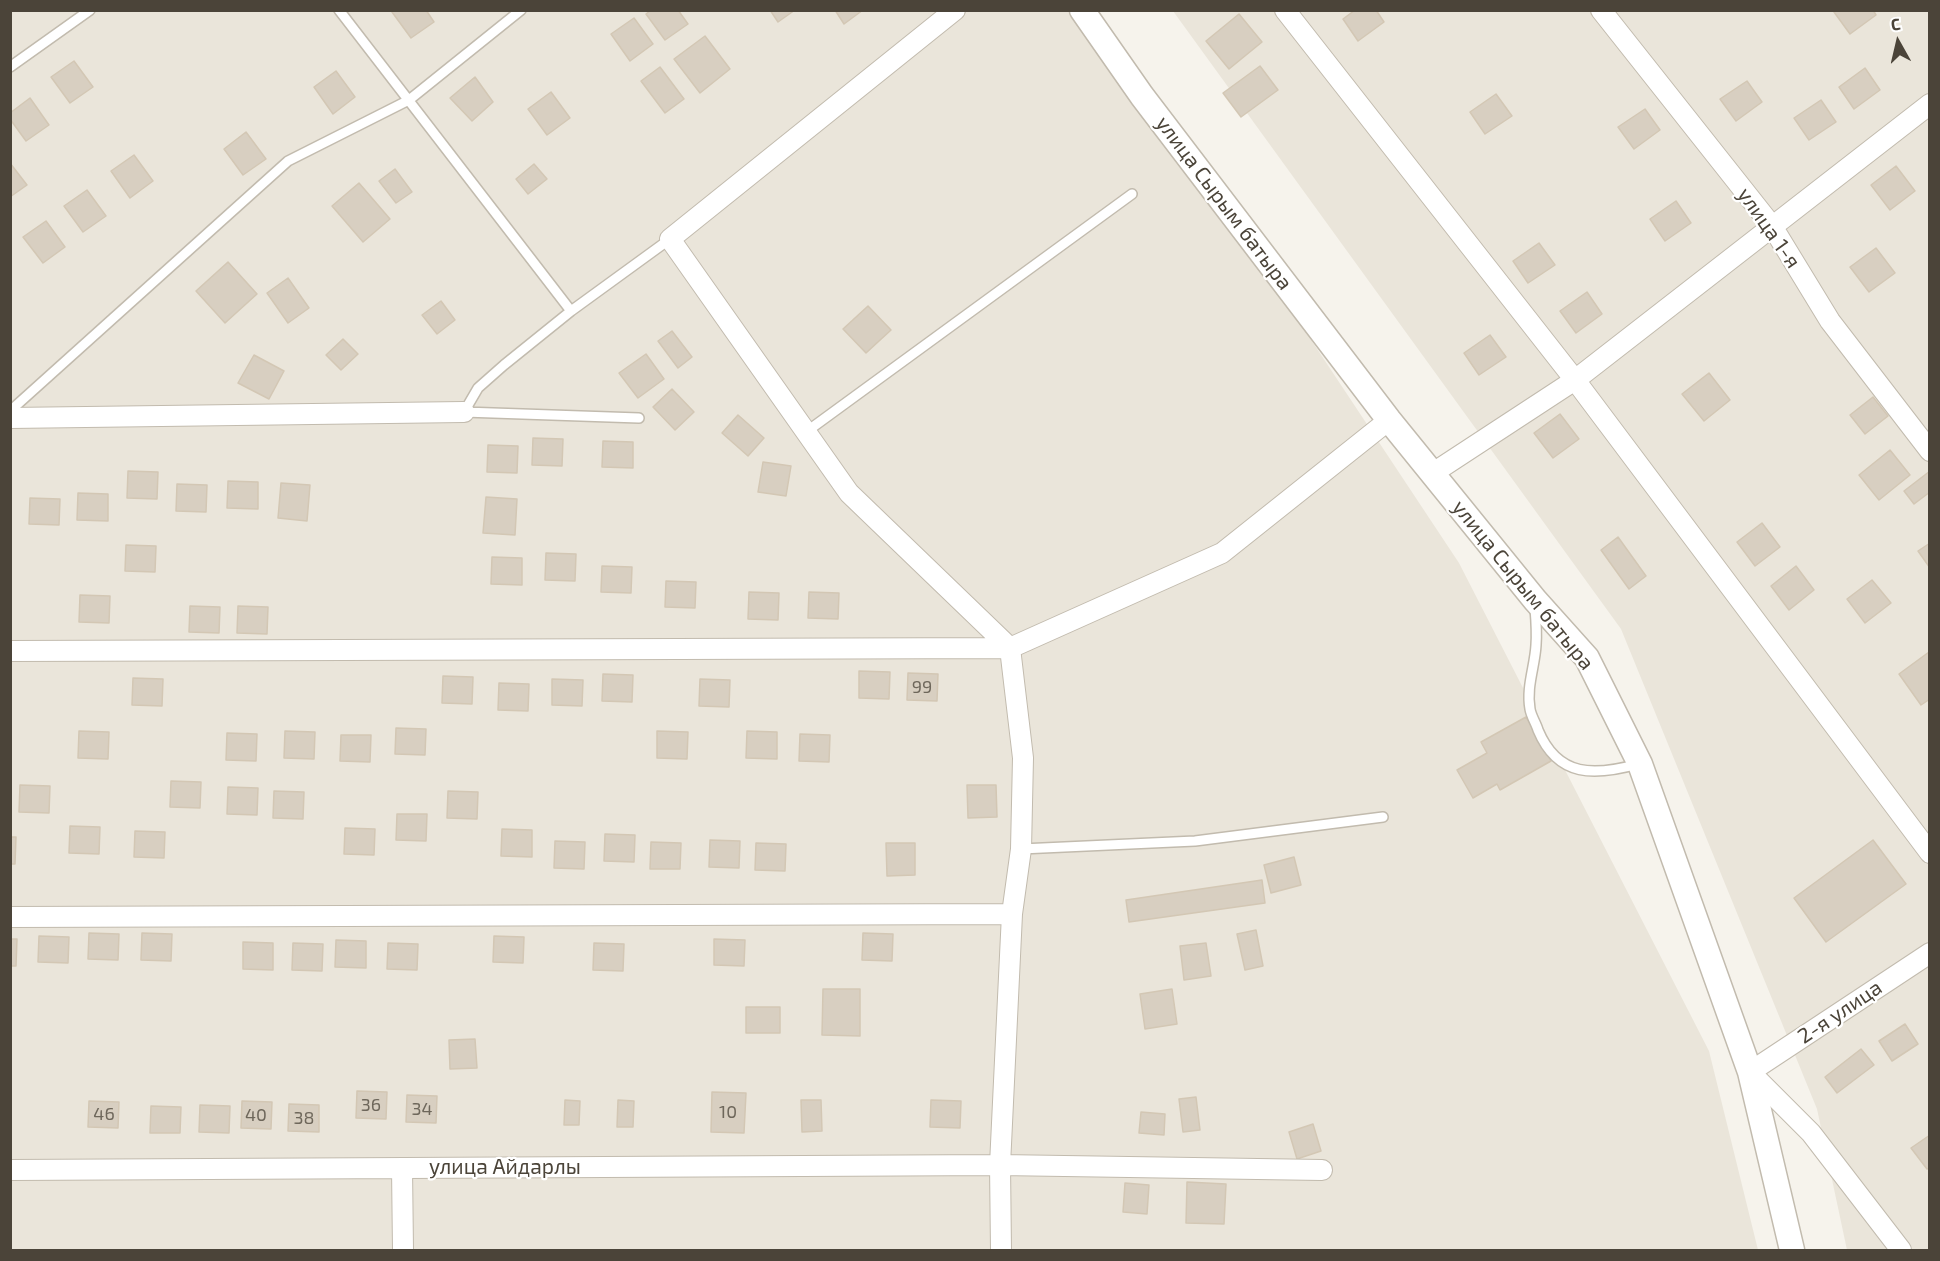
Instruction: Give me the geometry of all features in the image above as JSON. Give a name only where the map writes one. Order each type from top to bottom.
[{"type":"street","points":[[955,10],[670,239],[849,493],[1010,648],[1023,758],[1021,849],[1012,914],[1000,1165],[1001,1251]]},
{"type":"street","name":"улица Сырым батыра","points":[[1082,10],[1142,96],[1389,420],[1535,600],[1587,658],[1640,764],[1750,1072],[1792,1251]]},
{"type":"street","points":[[1285,10],[1575,380],[1929,853]]},
{"type":"street","name":"улица 1-я","points":[[1601,10],[1772,226],[1830,321],[1929,451]]},
{"type":"street","points":[[1433,473],[1575,380],[1929,104]]},
{"type":"street","points":[[10,418],[464,412]]},
{"type":"street","points":[[10,651],[1010,648],[1222,553],[1389,420]]},
{"type":"street","points":[[10,917],[1012,914]]},
{"type":"street","name":"2-я улица","points":[[1750,1072],[1929,953]]},
{"type":"street","points":[[1750,1072],[1811,1133],[1901,1251]]},
{"type":"street","name":"улица Айдарлы","points":[[10,1170],[1000,1165],[1322,1170]]},
{"type":"street","points":[[402,1168],[403,1251]]},
{"type":"lane","points":[[10,67],[90,10]]},
{"type":"lane","points":[[339,10],[571,310]]},
{"type":"lane","points":[[10,411],[288,161],[409,100],[521,10]]},
{"type":"lane","points":[[806,432],[1132,194]]},
{"type":"lane","points":[[639,418],[464,412],[478,388],[571,310],[670,239]]},
{"type":"lane","points":[[1535,600],[1536,645],[1530,680],[1530,709],[1543,742],[1565,766],[1584,772],[1612,771],[1640,764]]},
{"type":"lane","points":[[1021,849],[1195,841],[1383,817]]},
{"type":"shaded area","points":[[10,11],[1093,11],[1459,563],[1709,1051],[1758,1250],[11,1250]]},
{"type":"shaded area","points":[[1173,11],[1929,11],[1929,1250],[1847,1250],[1817,1109],[1621,629]]},
{"type":"building","points":[[394,10],[426,10],[434,22],[411,38],[392,12]]},
{"type":"building","points":[[651,10],[678,10],[688,24],[665,40],[646,14]]},
{"type":"building","points":[[770,10],[795,10],[778,22]]},
{"type":"building","points":[[835,10],[863,10],[844,24]]},
{"type":"building","points":[[1355,10],[1376,10],[1384,22],[1358,41],[1343,19]]},
{"type":"building","points":[[1836,10],[1873,10],[1876,15],[1850,34],[1834,12]]},
{"type":"building","points":[[1239,14],[1262,42],[1229,69],[1206,41]]},
{"type":"building","points":[[634,18],[653,44],[630,61],[611,34]]},
{"type":"building","points":[[705,36],[730,69],[700,93],[674,59]]},
{"type":"building","points":[[74,61],[93,87],[70,103],[51,77]]},
{"type":"building","points":[[1260,66],[1278,90],[1241,117],[1223,93]]},
{"type":"building","points":[[660,67],[684,99],[665,113],[641,81]]},
{"type":"building","points":[[1865,68],[1880,90],[1854,109],[1839,87]]},
{"type":"building","points":[[336,71],[355,97],[333,114],[314,87]]},
{"type":"building","points":[[475,77],[493,102],[472,121],[450,98]]},
{"type":"building","points":[[1747,81],[1762,102],[1736,121],[1720,99]]},
{"type":"building","points":[[551,92],[570,118],[547,135],[528,109]]},
{"type":"building","points":[[1496,94],[1512,116],[1485,134],[1470,112]]},
{"type":"building","points":[[30,98],[49,125],[26,141],[10,119],[10,113]]},
{"type":"building","points":[[1821,100],[1836,122],[1809,140],[1794,118]]},
{"type":"building","points":[[1645,109],[1660,130],[1634,149],[1618,127]]},
{"type":"building","points":[[246,132],[266,159],[243,175],[224,149]]},
{"type":"building","points":[[134,155],[153,181],[130,198],[111,171]]},
{"type":"building","points":[[10,163],[27,185],[10,197]]},
{"type":"building","points":[[534,164],[547,179],[528,194],[516,179]]},
{"type":"building","points":[[1896,166],[1915,191],[1890,210],[1871,185]]},
{"type":"building","points":[[395,169],[412,192],[396,203],[379,181]]},
{"type":"building","points":[[359,183],[390,219],[363,242],[332,206]]},
{"type":"building","points":[[87,190],[106,216],[83,232],[64,206]]},
{"type":"building","points":[[1676,201],[1691,223],[1665,241],[1650,219]]},
{"type":"building","points":[[46,221],[65,247],[43,263],[23,237]]},
{"type":"building","points":[[1539,243],[1555,265],[1528,283],[1513,261]]},
{"type":"building","points":[[1876,248],[1895,273],[1869,292],[1850,267]]},
{"type":"building","points":[[228,262],[257,294],[225,323],[196,291]]},
{"type":"building","points":[[288,278],[309,308],[288,323],[267,293]]},
{"type":"building","points":[[1587,292],[1602,314],[1576,333],[1560,311]]},
{"type":"building","points":[[441,301],[455,320],[437,334],[422,315]]},
{"type":"building","points":[[868,306],[891,330],[866,353],[843,329]]},
{"type":"building","points":[[672,331],[692,357],[678,368],[658,341]]},
{"type":"building","points":[[1490,335],[1506,357],[1479,375],[1464,353]]},
{"type":"building","points":[[343,339],[358,354],[341,370],[326,355]]},
{"type":"building","points":[[646,354],[664,379],[638,398],[619,373]]},
{"type":"building","points":[[254,355],[284,371],[269,399],[238,383]]},
{"type":"building","points":[[1709,373],[1730,400],[1704,421],[1682,394]]},
{"type":"building","points":[[672,389],[694,412],[675,430],[653,407]]},
{"type":"building","points":[[1873,397],[1888,416],[1865,434],[1850,415]]},
{"type":"building","points":[[1560,414],[1579,439],[1553,458],[1534,433]]},
{"type":"building","points":[[738,415],[764,438],[748,456],[722,433]]},
{"type":"building","points":[[533,438],[563,439],[562,466],[532,465]]},
{"type":"building","points":[[603,441],[633,442],[633,468],[602,467]]},
{"type":"building","points":[[488,445],[518,446],[517,473],[487,472]]},
{"type":"building","points":[[1890,450],[1910,475],[1879,500],[1859,475]]},
{"type":"building","points":[[763,462],[791,466],[786,496],[758,492]]},
{"type":"building","points":[[128,471],[158,472],[157,499],[127,498]]},
{"type":"building","points":[[1930,471],[1930,492],[1914,504],[1904,491]]},
{"type":"building","points":[[228,481],[258,482],[258,509],[227,508]]},
{"type":"building","points":[[281,483],[310,485],[307,521],[278,518]]},
{"type":"building","points":[[177,484],[207,485],[206,512],[176,511]]},
{"type":"building","points":[[78,493],[108,494],[108,521],[77,520]]},
{"type":"building","points":[[486,497],[517,499],[515,535],[483,533]]},
{"type":"building","points":[[30,498],[60,499],[59,525],[29,524]]},
{"type":"building","points":[[1762,523],[1780,547],[1755,566],[1737,542]]},
{"type":"building","points":[[1618,537],[1646,576],[1629,589],[1601,550]]},
{"type":"building","points":[[1930,543],[1930,568],[1918,551]]},
{"type":"building","points":[[126,545],[156,546],[155,572],[125,571]]},
{"type":"building","points":[[546,553],[576,554],[575,581],[545,580]]},
{"type":"building","points":[[492,557],[522,558],[522,585],[491,584]]},
{"type":"building","points":[[602,566],[632,567],[631,593],[601,592]]},
{"type":"building","points":[[1796,566],[1814,590],[1789,610],[1771,586]]},
{"type":"building","points":[[1872,580],[1891,603],[1865,623],[1847,599]]},
{"type":"building","points":[[666,581],[696,582],[695,608],[665,607]]},
{"type":"building","points":[[749,592],[779,593],[778,620],[748,619]]},
{"type":"building","points":[[809,592],[839,593],[838,619],[808,618]]},
{"type":"building","points":[[80,595],[110,596],[109,623],[79,622]]},
{"type":"building","points":[[190,606],[220,607],[219,633],[189,632]]},
{"type":"building","points":[[238,606],[268,607],[267,634],[237,633]]},
{"type":"building","points":[[1929,652],[1930,699],[1921,705],[1899,674]]},
{"type":"building","points":[[859,671],[890,672],[889,699],[859,698]]},
{"type":"building","points":[[908,673],[938,674],[937,701],[907,700]]},
{"type":"building","points":[[603,674],[633,675],[632,702],[602,701]]},
{"type":"building","points":[[443,676],[473,677],[472,704],[442,703]]},
{"type":"building","points":[[133,678],[163,679],[162,706],[132,705]]},
{"type":"building","points":[[552,679],[583,680],[582,706],[552,705]]},
{"type":"building","points":[[700,679],[730,680],[729,707],[699,706]]},
{"type":"building","points":[[499,683],[529,684],[528,711],[498,710]]},
{"type":"building","points":[[1526,717],[1551,761],[1500,790],[1497,784],[1473,798],[1457,770],[1487,753],[1481,742]]},
{"type":"building","points":[[396,728],[426,729],[425,755],[395,754]]},
{"type":"building","points":[[79,731],[109,732],[108,759],[78,758]]},
{"type":"building","points":[[285,731],[315,732],[314,759],[284,758]]},
{"type":"building","points":[[657,731],[688,732],[687,759],[657,758]]},
{"type":"building","points":[[747,731],[777,732],[777,759],[746,758]]},
{"type":"building","points":[[227,733],[257,734],[256,761],[226,760]]},
{"type":"building","points":[[800,734],[830,735],[829,762],[799,761]]},
{"type":"building","points":[[341,735],[371,735],[370,762],[340,761]]},
{"type":"building","points":[[171,781],[201,782],[200,808],[170,807]]},
{"type":"building","points":[[20,785],[50,786],[49,813],[19,812]]},
{"type":"building","points":[[967,785],[996,785],[997,817],[968,818]]},
{"type":"building","points":[[228,787],[258,788],[257,815],[227,814]]},
{"type":"building","points":[[274,791],[304,792],[303,819],[273,818]]},
{"type":"building","points":[[448,791],[478,792],[477,819],[447,818]]},
{"type":"building","points":[[397,814],[427,814],[426,841],[396,840]]},
{"type":"building","points":[[70,826],[100,827],[99,854],[69,853]]},
{"type":"building","points":[[345,828],[375,829],[374,855],[344,854]]},
{"type":"building","points":[[502,829],[532,830],[532,857],[501,856]]},
{"type":"building","points":[[135,831],[165,832],[164,858],[134,857]]},
{"type":"building","points":[[605,834],[635,835],[634,862],[604,861]]},
{"type":"building","points":[[10,837],[16,837],[15,864],[10,864]]},
{"type":"building","points":[[710,840],[740,841],[739,868],[709,867]]},
{"type":"building","points":[[1873,840],[1906,884],[1826,942],[1794,898]]},
{"type":"building","points":[[555,841],[585,842],[584,869],[554,868]]},
{"type":"building","points":[[651,842],[681,843],[680,869],[650,869]]},
{"type":"building","points":[[756,843],[786,844],[785,871],[755,870]]},
{"type":"building","points":[[886,843],[915,843],[915,875],[887,876]]},
{"type":"building","points":[[1294,857],[1301,885],[1271,893],[1264,865]]},
{"type":"building","points":[[1262,880],[1265,903],[1129,922],[1126,900]]},
{"type":"building","points":[[1256,930],[1263,966],[1245,970],[1237,934]]},
{"type":"building","points":[[89,933],[119,934],[118,960],[88,959]]},
{"type":"building","points":[[142,933],[172,934],[171,961],[141,960]]},
{"type":"building","points":[[863,933],[893,934],[892,961],[862,960]]},
{"type":"building","points":[[39,936],[69,937],[68,963],[38,962]]},
{"type":"building","points":[[494,936],[524,937],[523,963],[493,962]]},
{"type":"building","points":[[10,939],[17,939],[16,966],[10,966]]},
{"type":"building","points":[[714,939],[745,940],[744,966],[714,965]]},
{"type":"building","points":[[336,940],[366,941],[366,968],[335,967]]},
{"type":"building","points":[[243,942],[273,943],[273,970],[243,969]]},
{"type":"building","points":[[293,943],[323,944],[322,971],[292,970]]},
{"type":"building","points":[[388,943],[418,944],[417,970],[387,969]]},
{"type":"building","points":[[594,943],[624,944],[623,971],[593,970]]},
{"type":"building","points":[[1206,943],[1211,976],[1184,980],[1180,946]]},
{"type":"building","points":[[823,989],[860,989],[860,1036],[822,1035]]},
{"type":"building","points":[[1172,989],[1177,1024],[1145,1029],[1140,994]]},
{"type":"building","points":[[746,1007],[780,1007],[780,1033],[746,1033]]},
{"type":"building","points":[[1905,1024],[1918,1044],[1892,1061],[1879,1041]]},
{"type":"building","points":[[475,1039],[477,1068],[450,1069],[449,1040]]},
{"type":"building","points":[[1861,1049],[1874,1065],[1837,1093],[1825,1077]]},
{"type":"building","points":[[357,1091],[387,1092],[386,1119],[356,1118]]},
{"type":"building","points":[[712,1092],[746,1093],[744,1133],[711,1132]]},
{"type":"building","points":[[407,1095],[437,1096],[436,1123],[406,1122]]},
{"type":"building","points":[[1196,1097],[1200,1130],[1183,1132],[1179,1099]]},
{"type":"building","points":[[565,1100],[580,1101],[579,1125],[564,1125]]},
{"type":"building","points":[[618,1100],[634,1101],[633,1127],[617,1127]]},
{"type":"building","points":[[801,1100],[821,1100],[822,1131],[802,1132]]},
{"type":"building","points":[[931,1100],[961,1101],[960,1128],[930,1127]]},
{"type":"building","points":[[89,1101],[119,1102],[118,1128],[88,1127]]},
{"type":"building","points":[[242,1101],[272,1102],[271,1129],[241,1128]]},
{"type":"building","points":[[289,1104],[319,1105],[319,1132],[288,1131]]},
{"type":"building","points":[[200,1105],[230,1106],[229,1133],[199,1132]]},
{"type":"building","points":[[151,1106],[181,1107],[180,1133],[150,1133]]},
{"type":"building","points":[[1141,1112],[1165,1114],[1164,1135],[1139,1133]]},
{"type":"building","points":[[1313,1124],[1321,1151],[1297,1159],[1289,1132]]},
{"type":"building","points":[[1930,1135],[1930,1168],[1927,1169],[1911,1148]]},
{"type":"building","points":[[1187,1182],[1226,1184],[1224,1224],[1186,1223]]},
{"type":"building","points":[[1125,1183],[1149,1185],[1147,1214],[1123,1212]]}]
